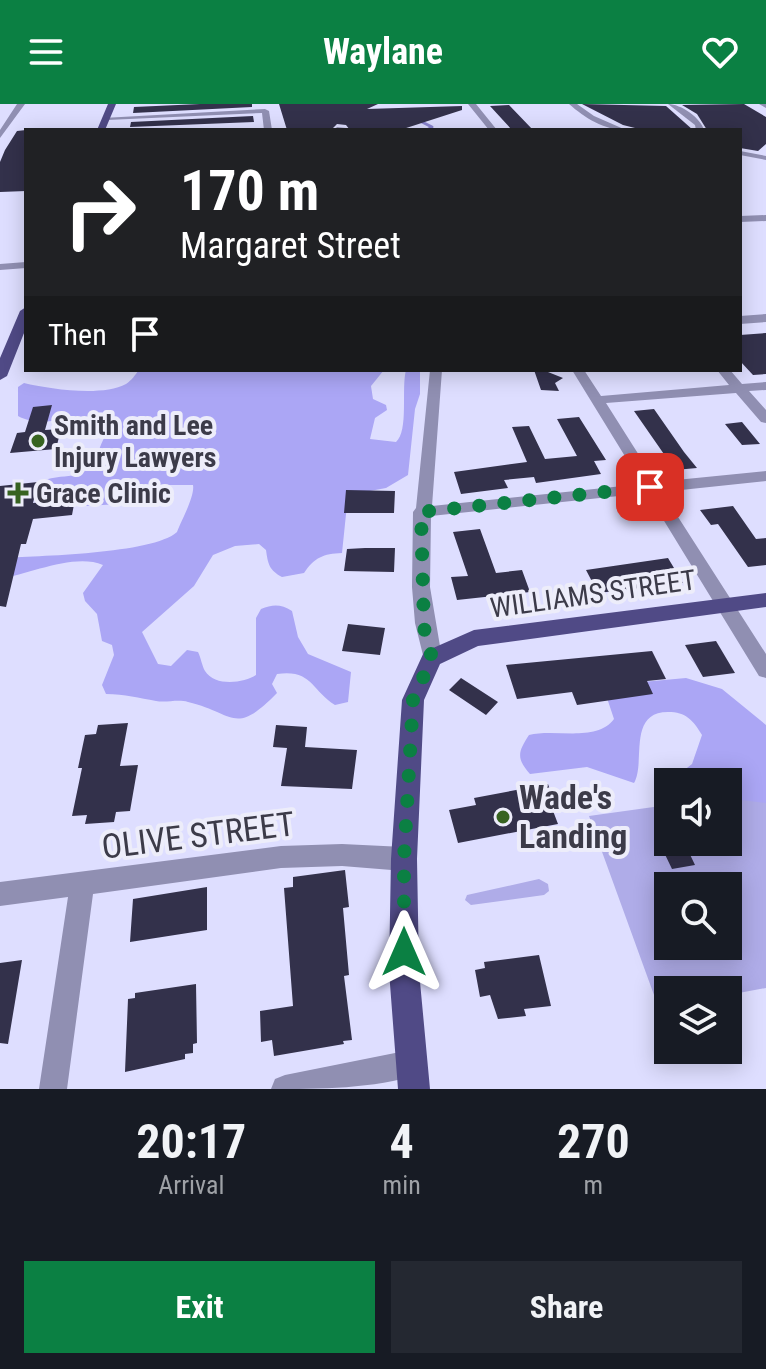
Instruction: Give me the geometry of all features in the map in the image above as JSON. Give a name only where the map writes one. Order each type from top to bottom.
[{"type":"main road","points":[[102,128],[112,104]]},
{"type":"main road","points":[[0,376],[24,316]]},
{"type":"main road","name":"WILLIAMS STREET","points":[[432,658],[474,638],[766,600]]},
{"type":"main road","points":[[412,1077],[404,971],[404,859],[413,700],[432,658]]},
{"type":"street","points":[[0,136],[21,104]]},
{"type":"street","points":[[472,104],[491,128]]},
{"type":"street","points":[[573,104],[591,118],[617,128]]},
{"type":"street","points":[[672,104],[699,124],[700,128]]},
{"type":"street","points":[[107,118],[265,111],[268,128]]},
{"type":"street","points":[[742,153],[766,158]]},
{"type":"street","points":[[742,219],[766,218]]},
{"type":"street","points":[[0,267],[24,265]]},
{"type":"street","points":[[742,320],[766,318]]},
{"type":"street","points":[[432,658],[424,628],[421,512],[435,414],[436,372]]},
{"type":"street","points":[[579,372],[766,670]]},
{"type":"street","points":[[725,372],[766,419]]},
{"type":"street","points":[[597,400],[766,386]]},
{"type":"street","points":[[421,512],[766,476]]},
{"type":"street","name":"OLIVE STREET","points":[[0,894],[281,857],[365,855],[404,859]]},
{"type":"street","points":[[53,1089],[82,883]]},
{"type":"street","points":[[285,1089],[412,1077]]},
{"type":"shaded area","points":[[137,372],[382,372],[371,386],[373,399],[386,405],[387,410],[375,418],[370,439],[396,442],[404,419],[406,372],[420,372],[420,394],[415,409],[408,475],[386,488],[348,495],[342,553],[320,557],[304,573],[282,577],[272,569],[266,550],[259,544],[235,546],[213,555],[194,586],[142,632],[158,664],[171,666],[187,650],[198,652],[204,669],[216,680],[244,680],[256,675],[256,618],[261,609],[284,607],[292,611],[298,637],[308,654],[351,672],[348,702],[335,705],[310,682],[289,673],[277,674],[272,684],[277,693],[252,715],[242,718],[225,716],[184,701],[106,694],[102,685],[114,655],[112,645],[102,641],[97,614],[85,601],[83,593],[103,565],[79,561],[0,579],[0,558],[120,549],[144,545],[177,532],[193,485],[151,485],[119,504],[86,506],[72,493],[40,487],[41,481],[76,475],[89,468],[108,425],[87,418],[40,421],[18,416],[18,387],[24,383],[90,391],[116,388]]},
{"type":"shaded area","points":[[686,678],[722,689],[766,725],[766,803],[742,800],[742,768],[687,768],[692,764],[702,735],[688,718],[674,712],[655,714],[647,720],[642,729],[634,783],[587,767],[530,774],[521,759],[521,751],[529,735],[586,733],[606,726],[614,719],[605,692],[610,685]]},
{"type":"shaded area","points":[[766,791],[766,988],[742,992],[742,976],[654,976],[654,995],[589,816],[654,807],[654,856],[742,856],[742,795]]},
{"type":"shaded area","points":[[539,879],[548,884],[549,891],[544,895],[471,905],[465,900],[467,895]]},
{"type":"building","points":[[252,104],[252,107],[133,113],[134,107]]},
{"type":"building","points":[[279,104],[378,104],[367,109],[462,106],[462,110],[406,128],[348,128],[337,124],[333,128],[286,128]]},
{"type":"building","points":[[582,104],[666,106],[691,128],[635,128]]},
{"type":"building","points":[[744,104],[766,117],[766,144],[758,151],[742,148],[742,128],[706,128],[697,114],[682,105]]},
{"type":"building","points":[[509,105],[531,128],[510,128],[490,106]]},
{"type":"building","points":[[253,116],[254,122],[130,127],[131,122]]},
{"type":"building","points":[[24,130],[24,191],[0,192],[0,162],[17,131]]},
{"type":"building","points":[[766,333],[766,374],[753,375],[742,363],[742,335]]},
{"type":"building","points":[[535,372],[548,372],[563,378],[555,383],[559,391],[541,390]]},
{"type":"building","name":"Smith and Lee Injury Lawyers","points":[[52,405],[45,430],[61,429],[56,449],[10,453],[17,433],[25,432],[33,407]]},
{"type":"building","points":[[654,409],[697,468],[675,470],[634,411]]},
{"type":"building","points":[[579,417],[606,460],[594,461],[601,474],[536,483],[534,477],[504,480],[508,488],[461,494],[454,472],[527,462],[512,427],[529,426],[545,459],[577,456],[557,419]]},
{"type":"building","points":[[742,422],[760,444],[742,445],[725,424]]},
{"type":"building","points":[[38,482],[33,503],[75,499],[72,515],[33,519],[26,544],[21,544],[6,607],[0,606],[0,486]]},
{"type":"building","points":[[346,490],[395,491],[394,513],[344,513]]},
{"type":"building","points":[[733,506],[756,539],[766,538],[766,565],[748,567],[718,524],[711,525],[700,510]]},
{"type":"building","points":[[480,529],[496,573],[522,570],[530,592],[457,600],[451,577],[468,576],[453,532]]},
{"type":"building","points":[[395,548],[394,572],[344,571],[347,549]]},
{"type":"building","points":[[668,558],[683,583],[598,593],[586,570]]},
{"type":"building","points":[[348,624],[385,628],[380,655],[342,651]]},
{"type":"building","points":[[716,641],[735,673],[703,677],[685,645]]},
{"type":"building","points":[[652,651],[666,679],[647,681],[653,694],[577,705],[572,692],[517,699],[506,665]]},
{"type":"building","points":[[461,678],[498,702],[486,715],[449,690]]},
{"type":"building","points":[[128,723],[120,766],[138,765],[130,811],[116,812],[114,822],[85,824],[87,815],[72,816],[85,735],[96,734],[98,725]]},
{"type":"building","points":[[276,725],[307,727],[305,747],[357,750],[352,789],[281,786],[287,748],[273,747]]},
{"type":"building","name":"Wade's Landing","points":[[548,784],[554,802],[550,803],[558,824],[458,843],[449,810],[476,805],[474,798]]},
{"type":"building","points":[[666,856],[691,856],[695,865],[672,869]]},
{"type":"building","points":[[345,870],[349,907],[343,908],[349,975],[344,976],[352,1040],[274,1056],[272,1040],[261,1042],[260,1011],[293,1006],[284,888],[293,887],[293,877]]},
{"type":"building","points":[[207,887],[207,930],[130,942],[133,899]]},
{"type":"building","points":[[539,955],[551,1006],[524,1009],[526,1016],[498,1019],[490,995],[480,997],[475,970],[485,968],[484,962]]},
{"type":"building","points":[[22,960],[8,1044],[0,1043],[0,963]]},
{"type":"building","points":[[196,984],[197,1043],[193,1044],[193,1053],[185,1054],[185,1059],[125,1072],[128,999],[135,998],[135,993]]},
{"type":"waterway","points":[[416,119],[430,128]]},
{"type":"place","name":"Smith and Lee Injury Lawyers","points":[[38,441]]},
{"type":"place","name":"Grace Clinic","points":[[18,493]]},
{"type":"place","name":"Wade's Landing","points":[[503,817]]},
{"type":"route","points":[[404,952],[404,859],[413,700],[432,658],[424,628],[421,512],[650,487]]}]
